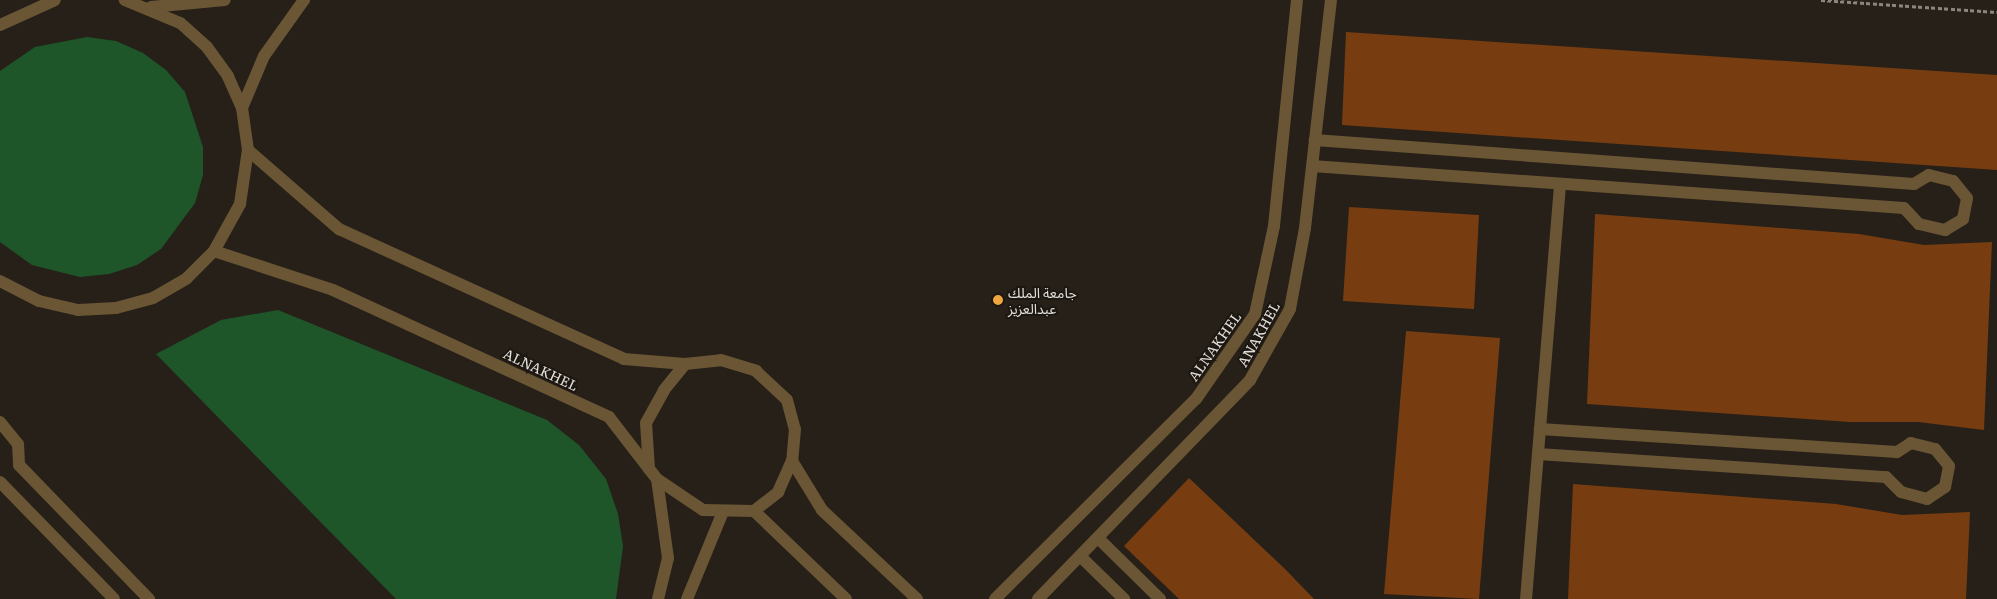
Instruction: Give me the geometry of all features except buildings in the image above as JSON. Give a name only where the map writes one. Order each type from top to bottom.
[{"type":"street","points":[[0,25],[6,17],[55,0]]},
{"type":"street","points":[[2,284],[39,301],[78,310],[116,308],[153,298],[186,278],[214,252],[240,204],[248,150],[242,108],[228,76],[207,47],[180,23],[149,7],[125,0]]},
{"type":"street","points":[[149,7],[225,0]]},
{"type":"street","points":[[242,108],[264,56],[304,0]]},
{"type":"street","name":"ALNAKHEL","points":[[995,599],[1196,398],[1255,314],[1274,226],[1297,0]]},
{"type":"street","name":"ANAKHEL","points":[[1038,599],[1250,380],[1290,309],[1312,166],[1331,0]]},
{"type":"street","points":[[1312,166],[1904,208],[1919,224],[1945,230],[1963,219],[1967,198],[1953,181],[1929,175],[1914,184],[1315,140]]},
{"type":"street","points":[[248,150],[339,229],[624,359],[686,364],[721,360],[756,371],[787,400],[795,429],[792,461],[778,492],[754,511],[846,599]]},
{"type":"street","points":[[1526,599],[1560,184]]},
{"type":"street","name":"ALNAKHEL","points":[[214,252],[333,290],[609,417],[653,474],[703,510],[722,514],[754,511]]},
{"type":"street","points":[[658,599],[668,558],[646,424],[664,390],[686,364]]},
{"type":"street","points":[[0,422],[18,444],[19,465],[149,599]]},
{"type":"street","points":[[1538,454],[1886,476],[1902,492],[1927,499],[1945,486],[1949,466],[1935,449],[1911,443],[1897,452],[1540,428]]},
{"type":"street","points":[[792,461],[822,510],[917,599]]},
{"type":"street","points":[[0,482],[114,599]]},
{"type":"street","points":[[687,599],[722,514]]},
{"type":"street","points":[[1098,538],[1160,599]]},
{"type":"street","points":[[1080,556],[1124,599]]},
{"type":"path","points":[[1821,0],[1997,12]]},
{"type":"green space","points":[[87,37],[116,41],[143,53],[166,70],[185,92],[203,147],[203,175],[195,203],[161,249],[137,265],[109,274],[80,277],[32,265],[0,242],[0,71],[35,47]]},
{"type":"green space","points":[[278,310],[547,420],[579,445],[606,479],[618,514],[623,546],[616,599],[396,599],[156,354],[221,320]]},
{"type":"place","name":"جامعة الملك عبدالعزيز","points":[[998,300]]}]
